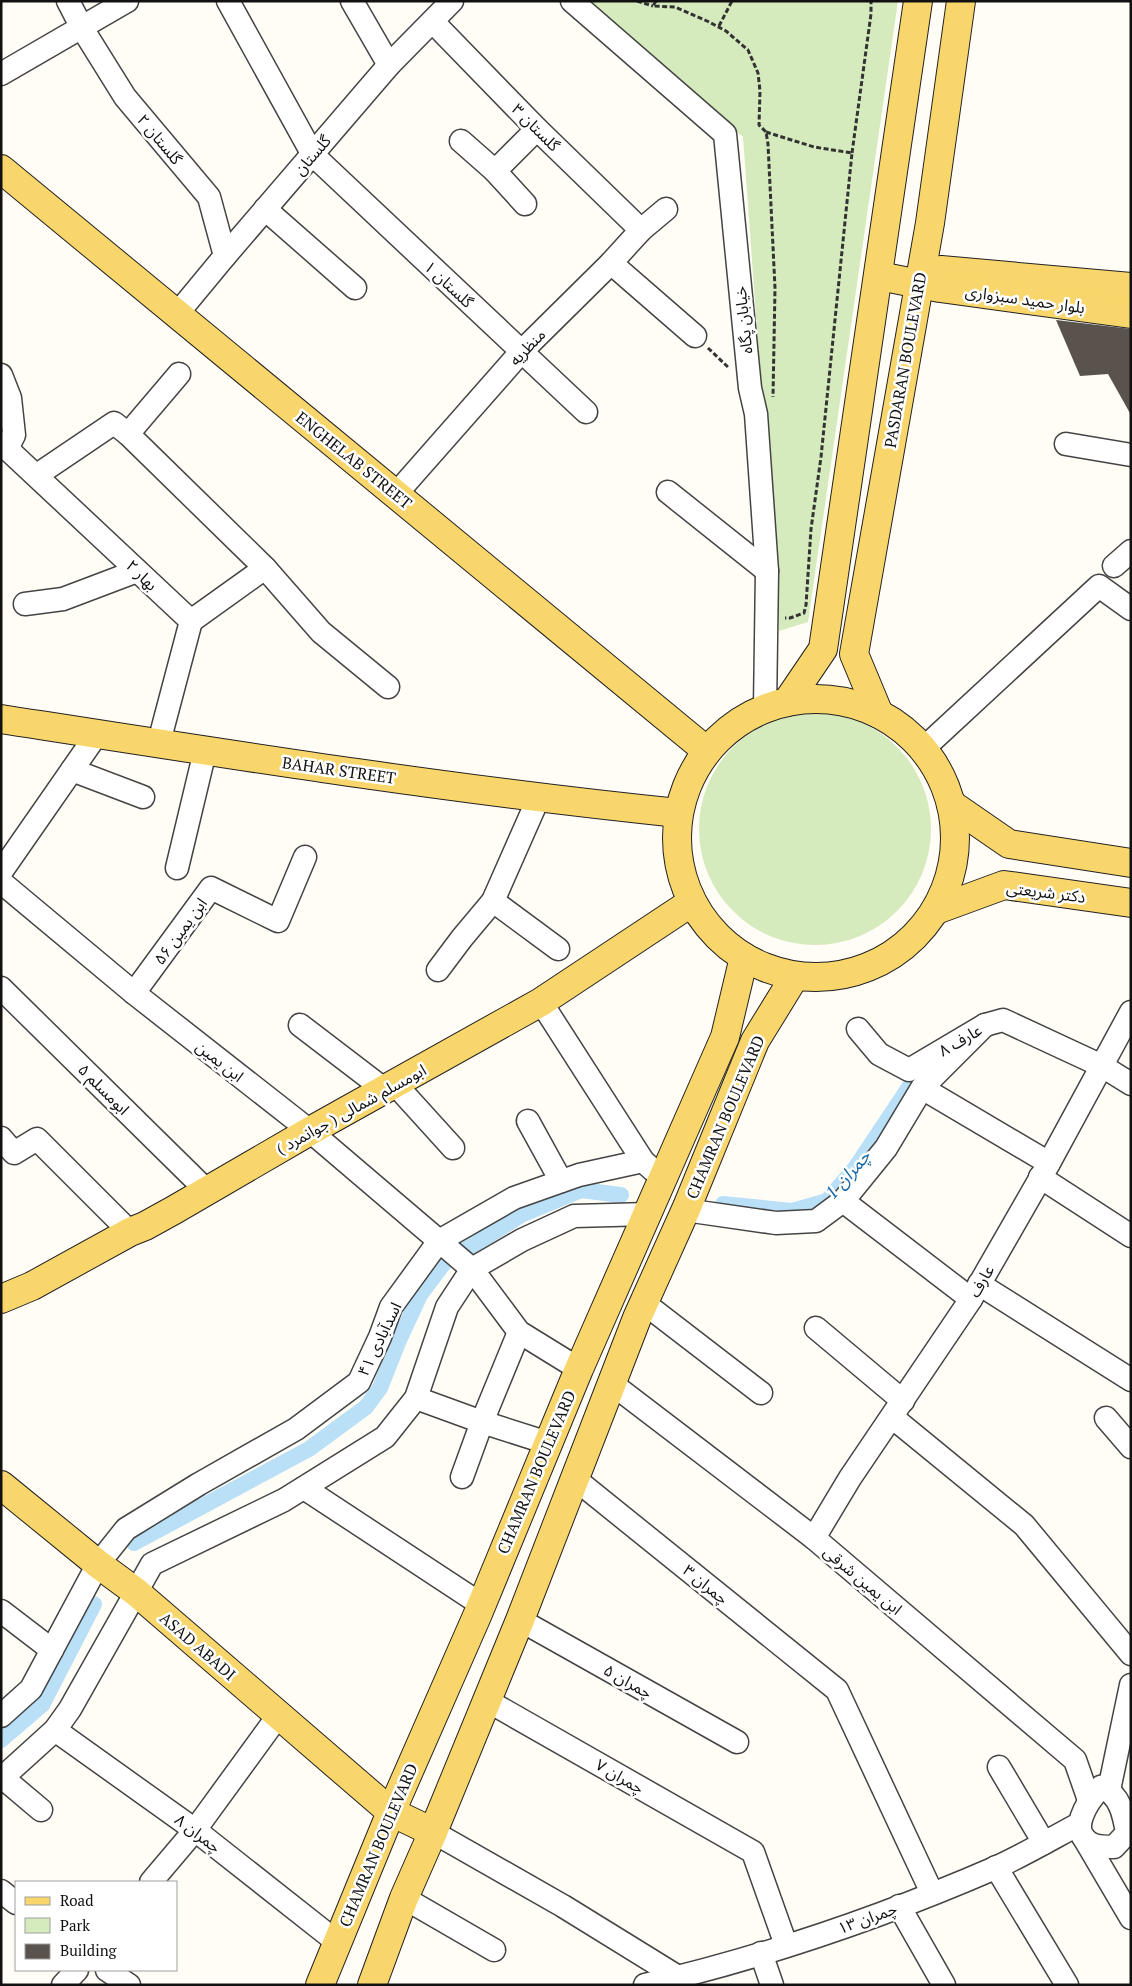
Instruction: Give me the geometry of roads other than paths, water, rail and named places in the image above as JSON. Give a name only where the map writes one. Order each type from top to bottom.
[{"type":"main road","points":[[776,705],[823,649],[918,1]]},
{"type":"main road","name":"PASDARAN BOULEVARD","points":[[879,714],[854,654],[924,287],[930,223],[961,1]]},
{"type":"main road","name":"ENGHELAB STREET","points":[[1,169],[707,750]]},
{"type":"main road","points":[[880,268],[924,287]]},
{"type":"main road","name":"بلوار حمید سبزواری","points":[[924,287],[1131,287]]},
{"type":"main road","name":"بلوار حمید سبزواری","points":[[924,287],[1131,314]]},
{"type":"main road","points":[[818,699],[850,703],[879,714],[903,729],[923,749],[940,775],[951,804],[956,840],[951,876],[936,910],[910,942],[876,965],[836,976],[795,976],[768,969],[744,957],[714,933],[692,902],[678,859],[678,813],[689,780],[707,750],[730,728],[747,717],[776,705],[818,699]]},
{"type":"main road","name":"BAHAR STREET","points":[[1,719],[159,742],[205,751],[538,798],[678,813]]},
{"type":"main road","points":[[951,804],[1009,844],[1131,863]]},
{"type":"main road","points":[[1131,871],[1127,874],[1124,888],[1131,898]]},
{"type":"main road","name":"دکتر شریعتی","points":[[936,910],[1004,885],[1131,903]]},
{"type":"main road","name":"ابومسلم شمالی ( جوانمرد )","points":[[1,1299],[32,1286],[130,1232],[145,1226],[541,1002],[692,902]]},
{"type":"main road","name":"CHAMRAN BOULEVARD","points":[[320,1985],[391,1812],[482,1605],[579,1370],[649,1214],[653,1170],[725,1037],[744,957]]},
{"type":"main road","name":"CHAMRAN BOULEVARD","points":[[372,1985],[404,1898],[434,1832],[520,1620],[611,1383],[644,1303],[755,1042],[795,976]]},
{"type":"main road","name":"ASAD ABADI","points":[[1,1485],[98,1564],[136,1592],[391,1812],[434,1832]]},
{"type":"street","name":"گلستان ۲","points":[[68,1],[82,28],[124,97],[208,197],[225,256]]},
{"type":"street","points":[[1,74],[127,1]]},
{"type":"street","name":"گلستان ۱","points":[[228,1],[313,155],[586,412]]},
{"type":"street","points":[[352,1],[389,65]]},
{"type":"street","name":"گلستان","points":[[178,314],[225,256],[389,65],[452,1]]},
{"type":"street","name":"خیابان پگاه","points":[[572,1],[725,134],[750,388],[756,414],[776,705]]},
{"type":"street","name":"گلستان ۳","points":[[433,22],[537,129],[641,230]]},
{"type":"street","points":[[495,171],[537,129]]},
{"type":"street","points":[[462,141],[495,171],[525,204]]},
{"type":"street","points":[[873,317],[866,300],[879,217],[889,205]]},
{"type":"street","points":[[265,209],[355,288]]},
{"type":"street","name":"منظریه","points":[[396,494],[521,352],[611,263],[641,230],[666,210]]},
{"type":"street","points":[[611,263],[695,336]]},
{"type":"street","points":[[128,434],[179,374]]},
{"type":"street","points":[[1,375],[10,398],[14,435],[4,446]]},
{"type":"street","points":[[36,475],[114,423],[128,434],[265,568],[321,632],[388,687]]},
{"type":"street","points":[[1066,444],[1131,455]]},
{"type":"street","name":"بهار ۲","points":[[4,446],[190,621]]},
{"type":"street","points":[[668,492],[767,571]]},
{"type":"street","points":[[1114,566],[1131,551]]},
{"type":"street","points":[[159,742],[190,621],[265,568]]},
{"type":"street","points":[[25,604],[62,599],[138,571]]},
{"type":"street","points":[[923,749],[1099,586],[1131,609]]},
{"type":"street","points":[[1,872],[97,734]]},
{"type":"street","points":[[177,868],[205,751]]},
{"type":"street","points":[[72,770],[143,798]]},
{"type":"street","points":[[438,970],[493,901],[538,798]]},
{"type":"street","name":"ابن یمین ۵۶","points":[[134,993],[211,888],[278,921],[306,857]]},
{"type":"street","name":"ابن یمین","points":[[1,882],[134,993],[310,1131],[472,1269]]},
{"type":"street","points":[[493,901],[558,949]]},
{"type":"street","name":"ابومسلم ۵","points":[[1,988],[206,1190]]},
{"type":"street","points":[[541,1002],[653,1170]]},
{"type":"street","name":"عارف","points":[[814,1538],[850,1478],[898,1409],[975,1291],[1045,1170],[1131,1012]]},
{"type":"street","name":"عارف ۸","points":[[858,1029],[879,1054],[909,1070],[985,1025],[1002,1020],[1102,1066],[1131,1084]]},
{"type":"street","points":[[300,1024],[390,1087],[453,1148]]},
{"type":"street","points":[[685,1210],[776,1223],[816,1222],[843,1200],[886,1148],[922,1088],[985,1025]]},
{"type":"street","points":[[922,1088],[1045,1170],[1125,1232]]},
{"type":"street","points":[[528,1121],[561,1181]]},
{"type":"street","points":[[1,1138],[14,1153],[37,1139],[130,1232]]},
{"type":"street","name":"اسدآبادی ۴۱","points":[[1,1716],[31,1689],[98,1564],[126,1529],[199,1484],[296,1429],[359,1382],[380,1338],[391,1308],[439,1241],[514,1198],[578,1175],[653,1170]]},
{"type":"street","points":[[843,1200],[975,1291],[1075,1345],[1131,1380]]},
{"type":"street","points":[[41,1810],[2,1778],[55,1730],[70,1709],[152,1564],[284,1500],[385,1437],[416,1398],[447,1307],[472,1269],[522,1240],[574,1216],[649,1214]]},
{"type":"street","points":[[472,1269],[519,1332],[579,1370]]},
{"type":"street","points":[[644,1303],[761,1393]]},
{"type":"street","points":[[816,1328],[898,1409],[1024,1525],[1131,1654]]},
{"type":"street","points":[[462,1477],[482,1422],[519,1332]]},
{"type":"street","name":"ابن یمین شرقی","points":[[611,1383],[814,1538],[1075,1760],[1089,1800]]},
{"type":"street","points":[[416,1398],[548,1443]]},
{"type":"street","points":[[1106,1418],[1131,1446]]},
{"type":"street","name":"چمران ۳","points":[[574,1478],[837,1690],[932,1893]]},
{"type":"street","points":[[304,1488],[482,1605]]},
{"type":"street","points":[[1,1611],[52,1650]]},
{"type":"street","name":"چمران ۵","points":[[520,1620],[737,1742]]},
{"type":"street","points":[[1109,1790],[1131,1685]]},
{"type":"street","name":"چمران ۷","points":[[486,1700],[753,1852],[786,1945]]},
{"type":"street","points":[[152,1881],[195,1830],[278,1716]]},
{"type":"street","name":"چمران ۸","points":[[55,1730],[195,1830],[337,1942]]},
{"type":"street","points":[[999,1767],[1044,1843]]},
{"type":"street","points":[[1082,1831],[1096,1846],[1114,1847],[1129,1833],[1124,1812],[1109,1790],[1101,1787],[1089,1800],[1082,1831],[1131,1918]]},
{"type":"street","name":"چمران ۱۳","points":[[645,1985],[761,1953],[865,1921],[996,1867],[1044,1843],[1082,1831]]},
{"type":"street","points":[[434,1832],[564,1906],[678,1977]]},
{"type":"street","points":[[996,1867],[1067,1985]]},
{"type":"street","points":[[1,1891],[15,1901]]},
{"type":"street","points":[[404,1898],[494,1950]]},
{"type":"street","points":[[899,1906],[944,1985]]},
{"type":"street","points":[[761,1953],[772,1985]]},
{"type":"street","points":[[63,1985],[76,1971]]},
{"type":"street","points":[[109,1971],[130,1985]]},
{"type":"waterway","name":"چمران 1","points":[[723,1204],[792,1211],[827,1201],[856,1167],[910,1086]]},
{"type":"waterway","points":[[134,1543],[309,1449],[366,1407],[380,1388],[399,1340],[420,1295],[444,1263],[523,1214],[581,1190],[621,1195]]},
{"type":"waterway","points":[[1,1740],[42,1705],[94,1604]]}]
